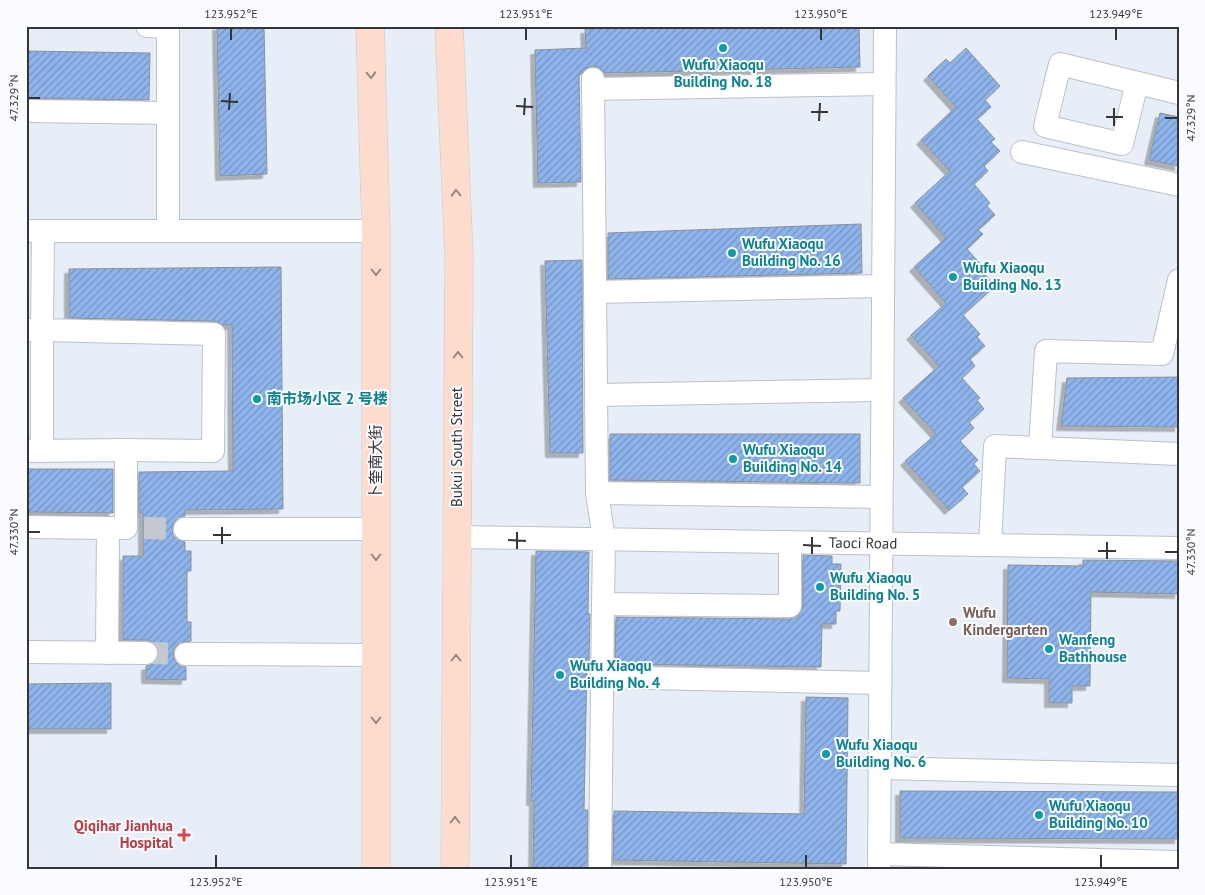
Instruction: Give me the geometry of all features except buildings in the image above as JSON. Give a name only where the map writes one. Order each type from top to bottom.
[{"type":"main road","name":"卜奎南大街","points":[[370,26],[376,231],[376,869]]},
{"type":"main road","name":"Bukui South Street","points":[[450,26],[459,256],[454,869]]},
{"type":"street","points":[[147,26],[168,26],[168,231]]},
{"type":"street","points":[[885,26],[880,497],[879,861],[1176,862],[1176,869]]},
{"type":"street","points":[[1137,84],[1122,144],[1045,126],[1060,64],[1179,93]]},
{"type":"street","points":[[600,869],[604,539],[597,493],[593,84],[884,84]]},
{"type":"street","points":[[26,111],[168,113]]},
{"type":"street","points":[[1022,152],[1179,185]]},
{"type":"street","points":[[34,330],[214,334],[213,451],[34,451],[34,330],[35,231],[376,231]]},
{"type":"street","points":[[1040,448],[1046,350],[1162,354],[1179,280]]},
{"type":"street","points":[[595,292],[882,286]]},
{"type":"street","points":[[596,395],[882,390]]},
{"type":"street","points":[[990,545],[995,446],[1179,454]]},
{"type":"street","points":[[107,653],[126,528],[126,450]]},
{"type":"street","points":[[597,493],[880,497]]},
{"type":"street","points":[[26,527],[126,528]]},
{"type":"street","points":[[185,529],[376,529]]},
{"type":"street","name":"Taoci Road","points":[[457,537],[1179,548]]},
{"type":"street","points":[[603,604],[790,606],[790,542]]},
{"type":"street","points":[[26,652],[146,653]]},
{"type":"street","points":[[186,654],[376,655]]},
{"type":"street","points":[[602,677],[880,683]]},
{"type":"street","points":[[879,768],[1179,775]]},
{"type":"tunnel","points":[[144,528],[185,529]]},
{"type":"tunnel","points":[[146,653],[186,654]]},
{"type":"place","name":"Wufu Xiaoqu Building No. 18","points":[[723,48]]},
{"type":"place","name":"Wufu Xiaoqu Building No. 16","points":[[732,253]]},
{"type":"place","name":"Wufu Xiaoqu Building No. 13","points":[[953,277]]},
{"type":"place","name":"南市场小区 2 号楼","points":[[257,399]]},
{"type":"place","name":"Wufu Xiaoqu Building No. 14","points":[[733,459]]},
{"type":"place","name":"Wufu Xiaoqu Building No. 5","points":[[820,587]]},
{"type":"place","name":"Wufu Kindergarten","points":[[953,622]]},
{"type":"place","name":"Wanfeng Bathhouse","points":[[1049,649]]},
{"type":"place","name":"Wufu Xiaoqu Building No. 4","points":[[560,675]]},
{"type":"place","name":"Wufu Xiaoqu Building No. 6","points":[[826,754]]},
{"type":"place","name":"Wufu Xiaoqu Building No. 10","points":[[1039,815]]},
{"type":"place","name":"Qiqihar Jianhua Hospital","points":[[184,835]]}]
